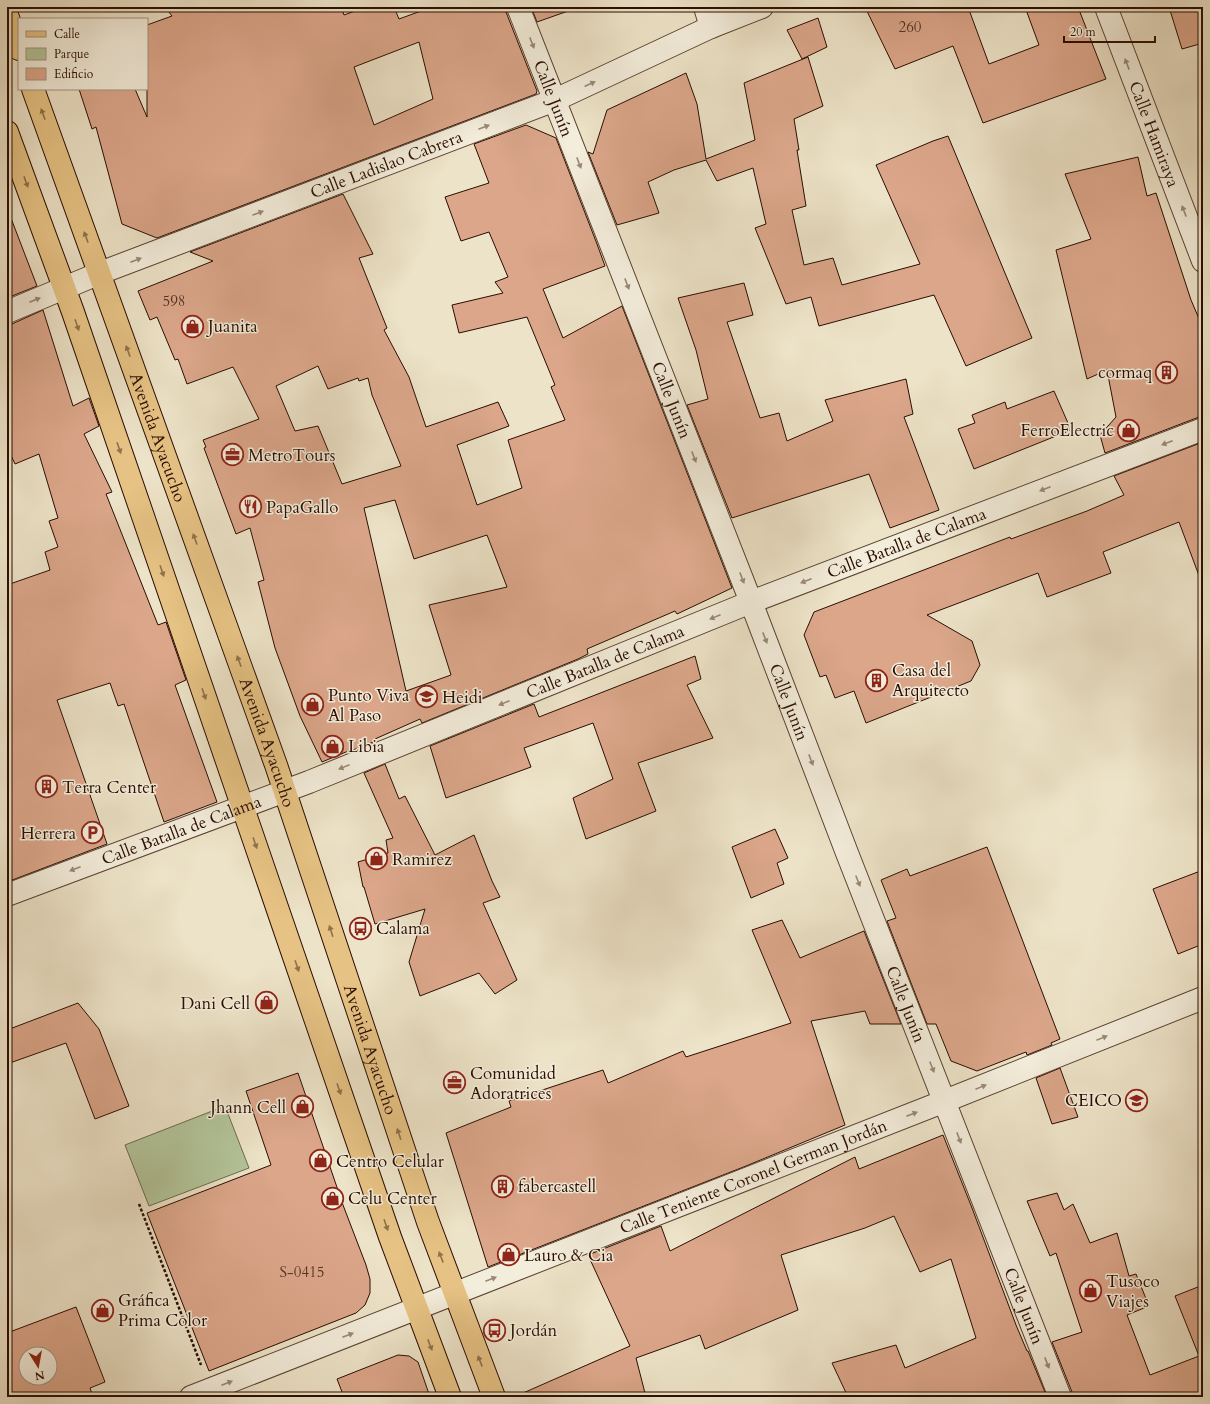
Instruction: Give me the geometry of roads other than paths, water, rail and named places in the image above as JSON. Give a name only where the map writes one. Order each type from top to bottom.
[{"type":"main road","points":[[7,15],[18,46]]},
{"type":"main road","name":"Avenida Ayacucho","points":[[34,90],[276,765],[428,1222],[494,1397]]},
{"type":"main road","points":[[7,132],[64,288],[390,1237],[450,1397]]},
{"type":"street","name":"Calle Junín","points":[[518,7],[1060,1397]]},
{"type":"street","points":[[705,7],[711,27]]},
{"type":"street","name":"Calle Ladislao Cabrera","points":[[7,312],[100,274],[555,100],[711,27],[762,7]]},
{"type":"street","name":"Calle Hamiraya","points":[[1106,7],[1203,261]]},
{"type":"street","name":"Calle Batalla de Calama","points":[[7,895],[284,791],[751,602],[1203,429]]},
{"type":"street","name":"Calle Teniente Coronel German Jordán","points":[[201,1393],[945,1102],[1203,998]]},
{"type":"place","name":"Juanita","points":[[192,326]]},
{"type":"place","name":"cormaq","points":[[1167,372]]},
{"type":"place","name":"FerroElectric","points":[[1129,430]]},
{"type":"place","name":"MetroTours","points":[[232,455]]},
{"type":"place","name":"PapaGallo","points":[[250,507]]},
{"type":"place","name":"Casa del Arquitecto","points":[[876,680]]},
{"type":"place","name":"Heidi","points":[[427,697]]},
{"type":"place","name":"Punto Viva Al Paso","points":[[313,705]]},
{"type":"place","name":"Libia","points":[[333,746]]},
{"type":"place","name":"Terra Center","points":[[47,787]]},
{"type":"place","name":"Herrera","points":[[92,833]]},
{"type":"place","name":"Ramirez","points":[[376,859]]},
{"type":"place","name":"Calama","points":[[360,928]]},
{"type":"place","name":"Dani Cell","points":[[266,1003]]},
{"type":"place","name":"Comunidad Adoratrices","points":[[454,1083]]},
{"type":"place","name":"CEICO","points":[[1137,1100]]},
{"type":"place","name":"Jhann Cell","points":[[302,1107]]},
{"type":"place","name":"Centro Celular","points":[[320,1161]]},
{"type":"place","name":"fabercastell","points":[[503,1186]]},
{"type":"place","name":"Celu Center","points":[[333,1198]]},
{"type":"place","name":"Lauro & Cia","points":[[509,1255]]},
{"type":"place","name":"Tusoco Viajes","points":[[1090,1291]]},
{"type":"place","name":"Gráfica Prima Color","points":[[103,1310]]},
{"type":"place","name":"Jordán","points":[[494,1330]]}]
